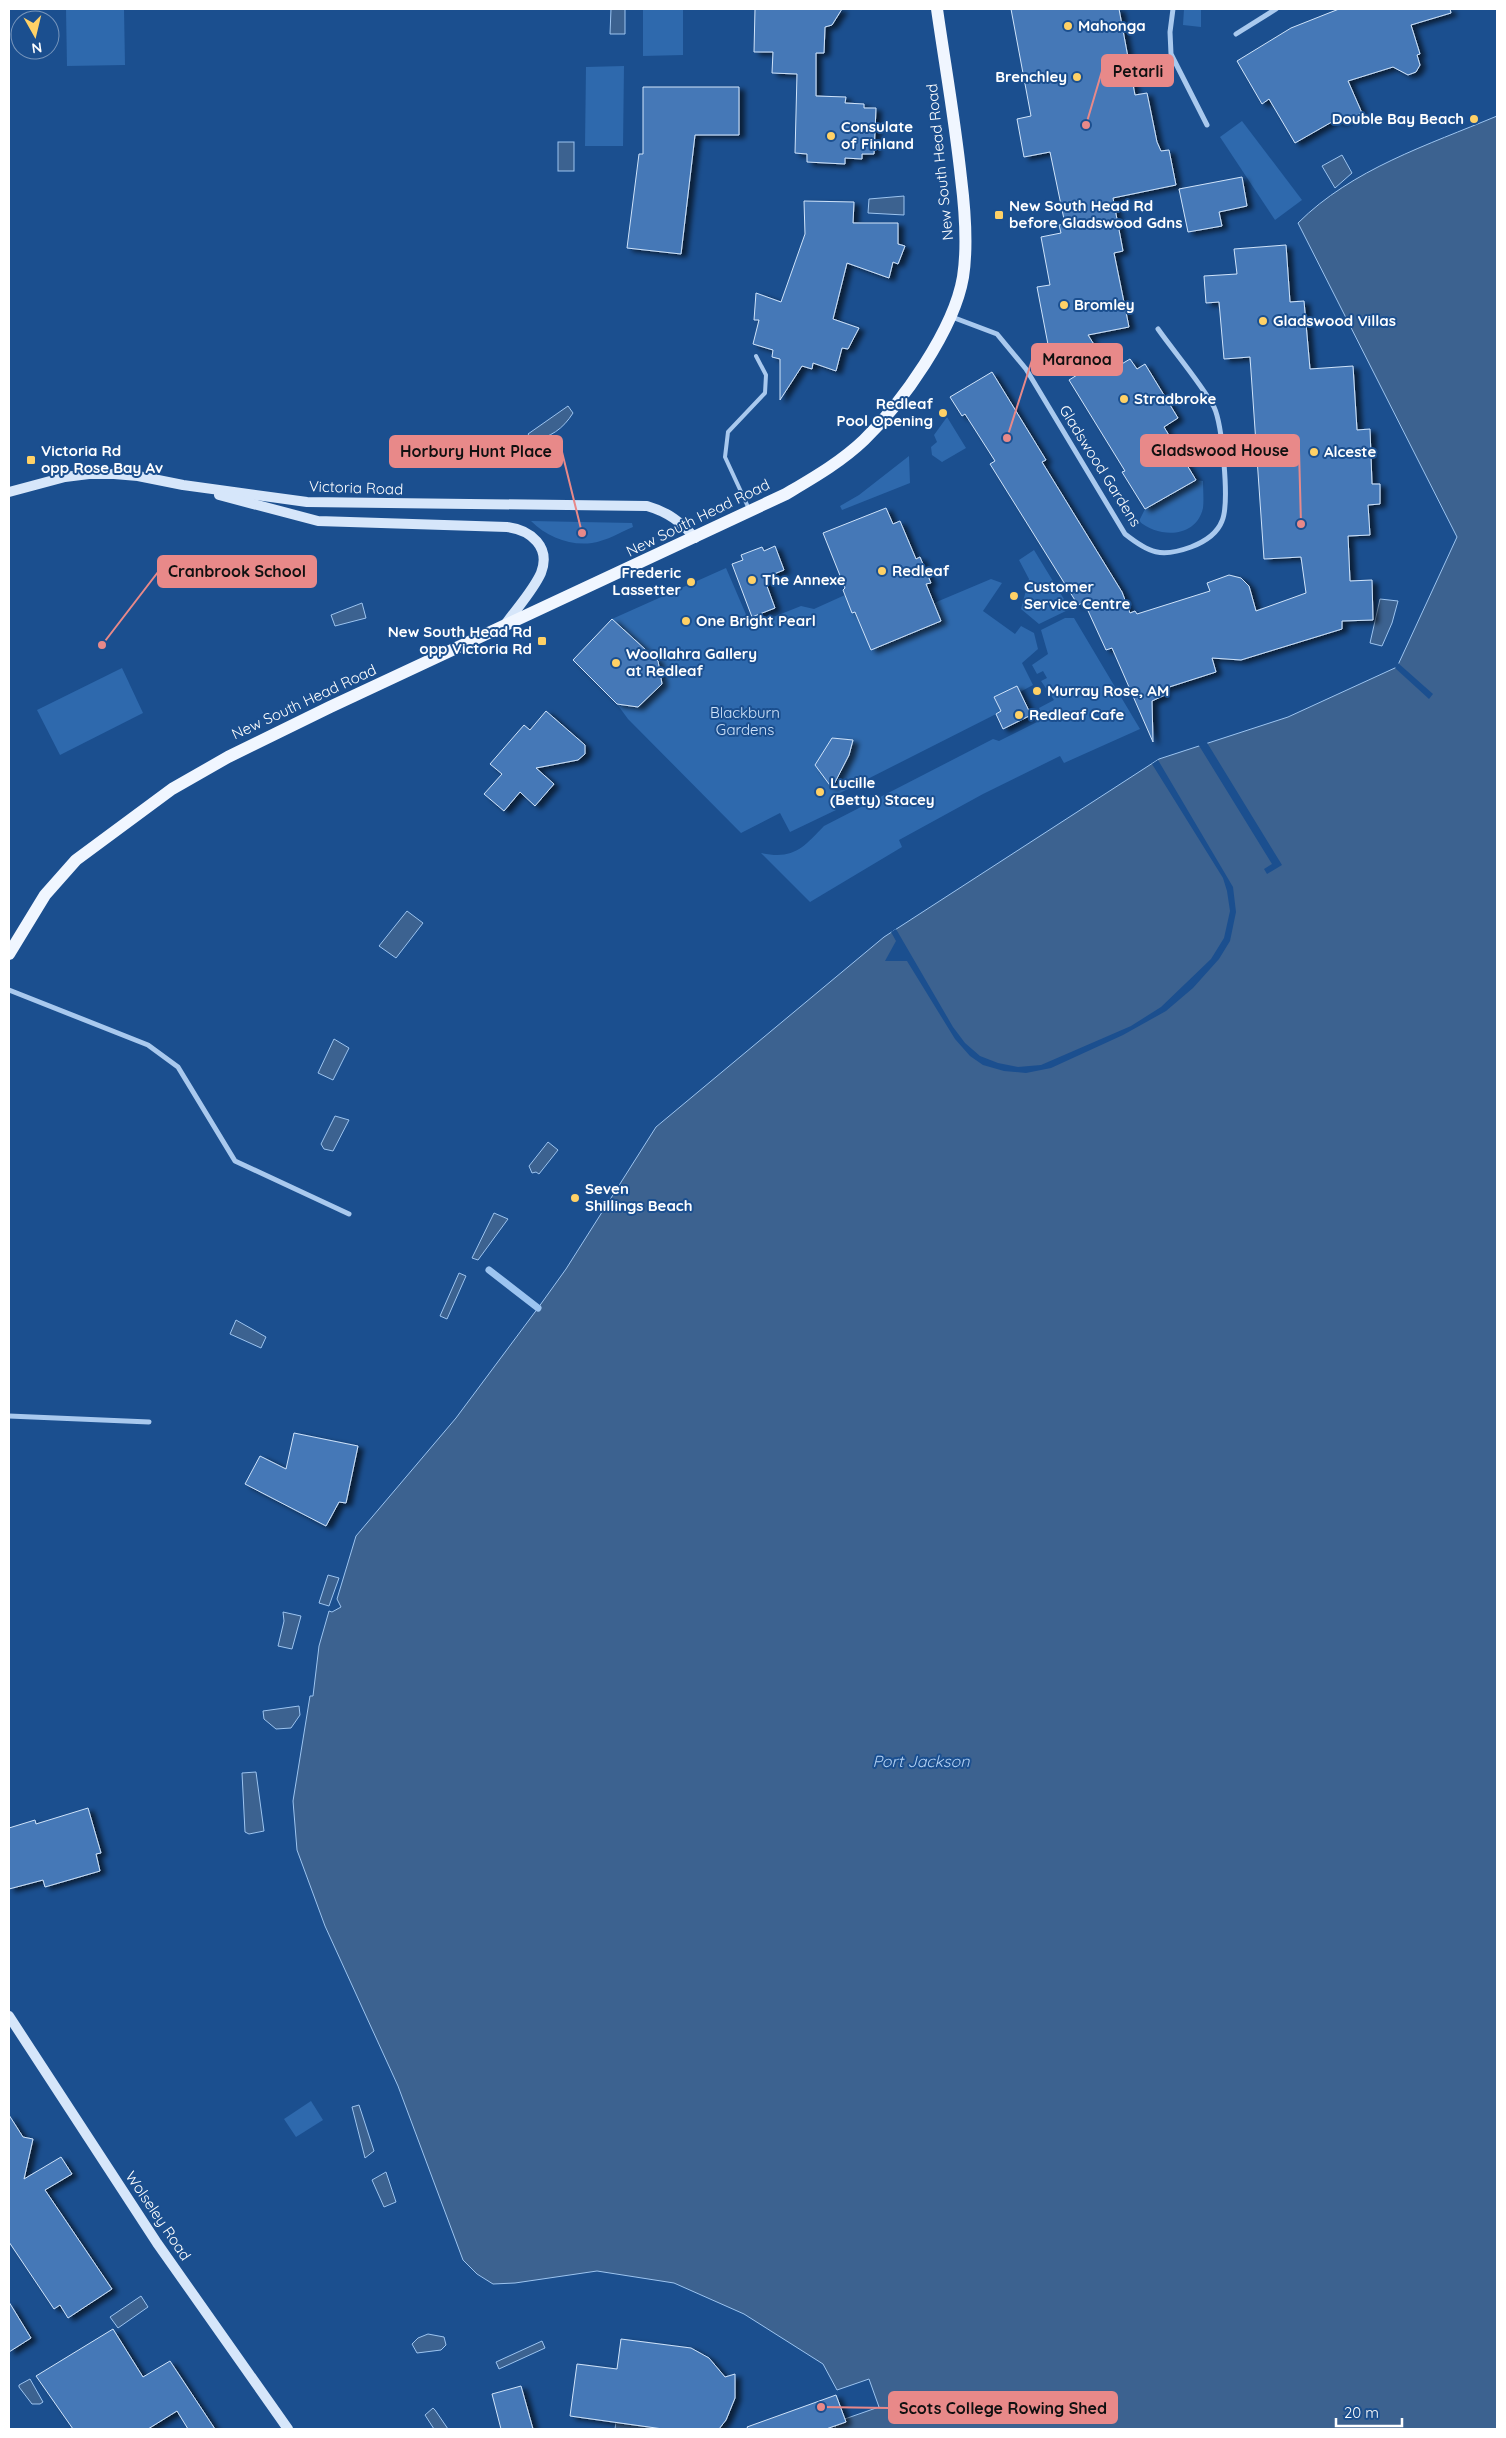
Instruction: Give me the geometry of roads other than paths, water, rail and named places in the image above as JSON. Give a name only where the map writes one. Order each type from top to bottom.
[{"type":"main road","name":"New South Head Road","points":[[9,954],[45,895],[76,860],[172,788],[245,748],[786,494],[808,481],[863,441],[890,412],[923,364],[952,316],[963,276],[965,223],[958,155],[937,9]]},
{"type":"street","points":[[1173,9],[1170,32],[1171,54],[1207,125]]},
{"type":"street","points":[[1236,34],[1276,9]]},
{"type":"street","name":"Gladswood Gardens","points":[[952,316],[998,334],[1026,369],[1125,534],[1145,550],[1170,554],[1193,546],[1212,536],[1223,521],[1226,502],[1220,427],[1214,408],[1158,329]]},
{"type":"street","name":"Victoria Road","points":[[9,492],[38,482],[89,474],[138,476],[183,485],[307,502],[339,504],[647,506],[668,513],[685,526],[695,538]]},
{"type":"street","points":[[183,485],[318,521],[521,530],[537,540],[542,552],[542,567],[538,578],[504,626]]},
{"type":"street","points":[[9,990],[148,1045],[178,1067],[235,1161],[348,1214]]},
{"type":"street","points":[[9,1416],[149,1422]]},
{"type":"street","name":"Wolseley Road","points":[[9,2016],[157,2243],[288,2429]]},
{"type":"lane","points":[[750,510],[725,458],[728,432],[765,393],[766,375],[756,356]]},
{"type":"water","points":[[611,9],[625,9],[625,34],[610,34]]},
{"type":"water","name":"Port Jackson","points":[[1497,116],[1497,2429],[835,2429],[836,2422],[879,2407],[869,2379],[837,2390],[823,2364],[744,2314],[674,2283],[597,2271],[515,2283],[493,2284],[477,2274],[463,2260],[398,2086],[325,1926],[297,1850],[293,1801],[310,1696],[313,1696],[319,1646],[329,1611],[332,1612],[341,1607],[337,1599],[356,1536],[456,1418],[538,1308],[566,1269],[656,1127],[884,937],[1159,759],[1288,717],[1397,667],[1457,537],[1298,223],[1319,204],[1367,173],[1418,148]]},
{"type":"water","points":[[558,142],[574,142],[574,171],[558,171]]},
{"type":"water","points":[[1342,155],[1352,173],[1335,188],[1322,166]]},
{"type":"water","points":[[904,196],[904,215],[868,213],[869,199]]},
{"type":"water","points":[[568,406],[573,413],[565,424],[550,435],[532,440],[528,434]]},
{"type":"water","points":[[1380,599],[1398,601],[1392,623],[1382,646],[1370,643]]},
{"type":"water","points":[[362,603],[366,618],[335,626],[331,615]]},
{"type":"water","points":[[407,911],[423,923],[396,958],[379,946]]},
{"type":"water","points":[[334,1039],[349,1048],[333,1080],[318,1073]]},
{"type":"water","points":[[335,1116],[349,1120],[333,1151],[324,1149],[321,1144]]},
{"type":"water","points":[[548,1142],[558,1150],[539,1174],[536,1172],[532,1173],[529,1166]]},
{"type":"water","points":[[494,1213],[508,1219],[478,1260],[472,1258]]},
{"type":"water","points":[[459,1273],[466,1276],[447,1319],[440,1316]]},
{"type":"water","points":[[236,1320],[266,1337],[261,1348],[230,1334]]},
{"type":"water","points":[[328,1575],[339,1578],[329,1606],[319,1603]]},
{"type":"water","points":[[283,1612],[301,1616],[292,1649],[278,1646],[284,1621]]},
{"type":"water","points":[[299,1706],[300,1715],[291,1728],[276,1729],[264,1719],[263,1711]]},
{"type":"water","points":[[256,1772],[264,1831],[249,1834],[245,1832],[242,1773]]},
{"type":"water","points":[[359,2105],[374,2151],[365,2158],[352,2107]]},
{"type":"water","points":[[386,2172],[396,2202],[384,2207],[372,2180]]},
{"type":"water","points":[[141,2296],[148,2307],[118,2328],[110,2317]]},
{"type":"water","points":[[428,2334],[444,2337],[446,2345],[441,2350],[417,2353],[412,2344],[418,2338]]},
{"type":"water","points":[[542,2341],[545,2348],[499,2369],[496,2362]]},
{"type":"water","points":[[30,2379],[43,2402],[40,2404],[32,2404],[19,2387],[19,2385]]},
{"type":"water","points":[[433,2408],[448,2429],[434,2429],[425,2415]]},
{"type":"water","points":[[616,2422],[659,2428],[663,2429],[615,2429]]},
{"type":"waterway","points":[[489,1270],[538,1308]]},
{"type":"place","name":"Mahonga","points":[[1068,26]]},
{"type":"place","name":"Brenchley","points":[[1077,77]]},
{"type":"place","name":"Double Bay Beach","points":[[1474,119]]},
{"type":"place","name":"Petarli","points":[[1086,125]]},
{"type":"place","name":"Consulate of Finland","points":[[831,136]]},
{"type":"place","name":"New South Head Rd before Gladswood Gdns","points":[[999,215]]},
{"type":"place","name":"Bromley","points":[[1064,305]]},
{"type":"place","name":"Gladswood Villas","points":[[1263,321]]},
{"type":"place","name":"Stradbroke","points":[[1124,399]]},
{"type":"place","name":"Redleaf Pool Opening","points":[[943,413]]},
{"type":"place","name":"Maranoa","points":[[1007,438]]},
{"type":"place","name":"Alceste","points":[[1314,452]]},
{"type":"place","name":"Victoria Rd opp Rose Bay Av","points":[[31,460]]},
{"type":"place","name":"Gladswood House","points":[[1301,524]]},
{"type":"place","name":"Horbury Hunt Place","points":[[582,533]]},
{"type":"place","name":"Redleaf","points":[[882,571]]},
{"type":"place","name":"The Annexe","points":[[752,580]]},
{"type":"place","name":"Frederic Lassetter","points":[[691,582]]},
{"type":"place","name":"Customer Service Centre","points":[[1014,596]]},
{"type":"place","name":"One Bright Pearl","points":[[686,621]]},
{"type":"place","name":"New South Head Rd opp Victoria Rd","points":[[542,641]]},
{"type":"place","name":"Cranbrook School","points":[[102,645]]},
{"type":"place","name":"Woollahra Gallery at Redleaf","points":[[616,663]]},
{"type":"place","name":"Murray Rose, AM","points":[[1037,691]]},
{"type":"place","name":"Redleaf Cafe","points":[[1019,715]]},
{"type":"place","name":"Lucille (Betty) Stacey","points":[[820,792]]},
{"type":"place","name":"Seven Shillings Beach","points":[[575,1198]]},
{"type":"place","name":"Scots College Rowing Shed","points":[[821,2407]]},
{"type":"park label","name":"Blackburn Gardens","points":[[745,722]]}]
